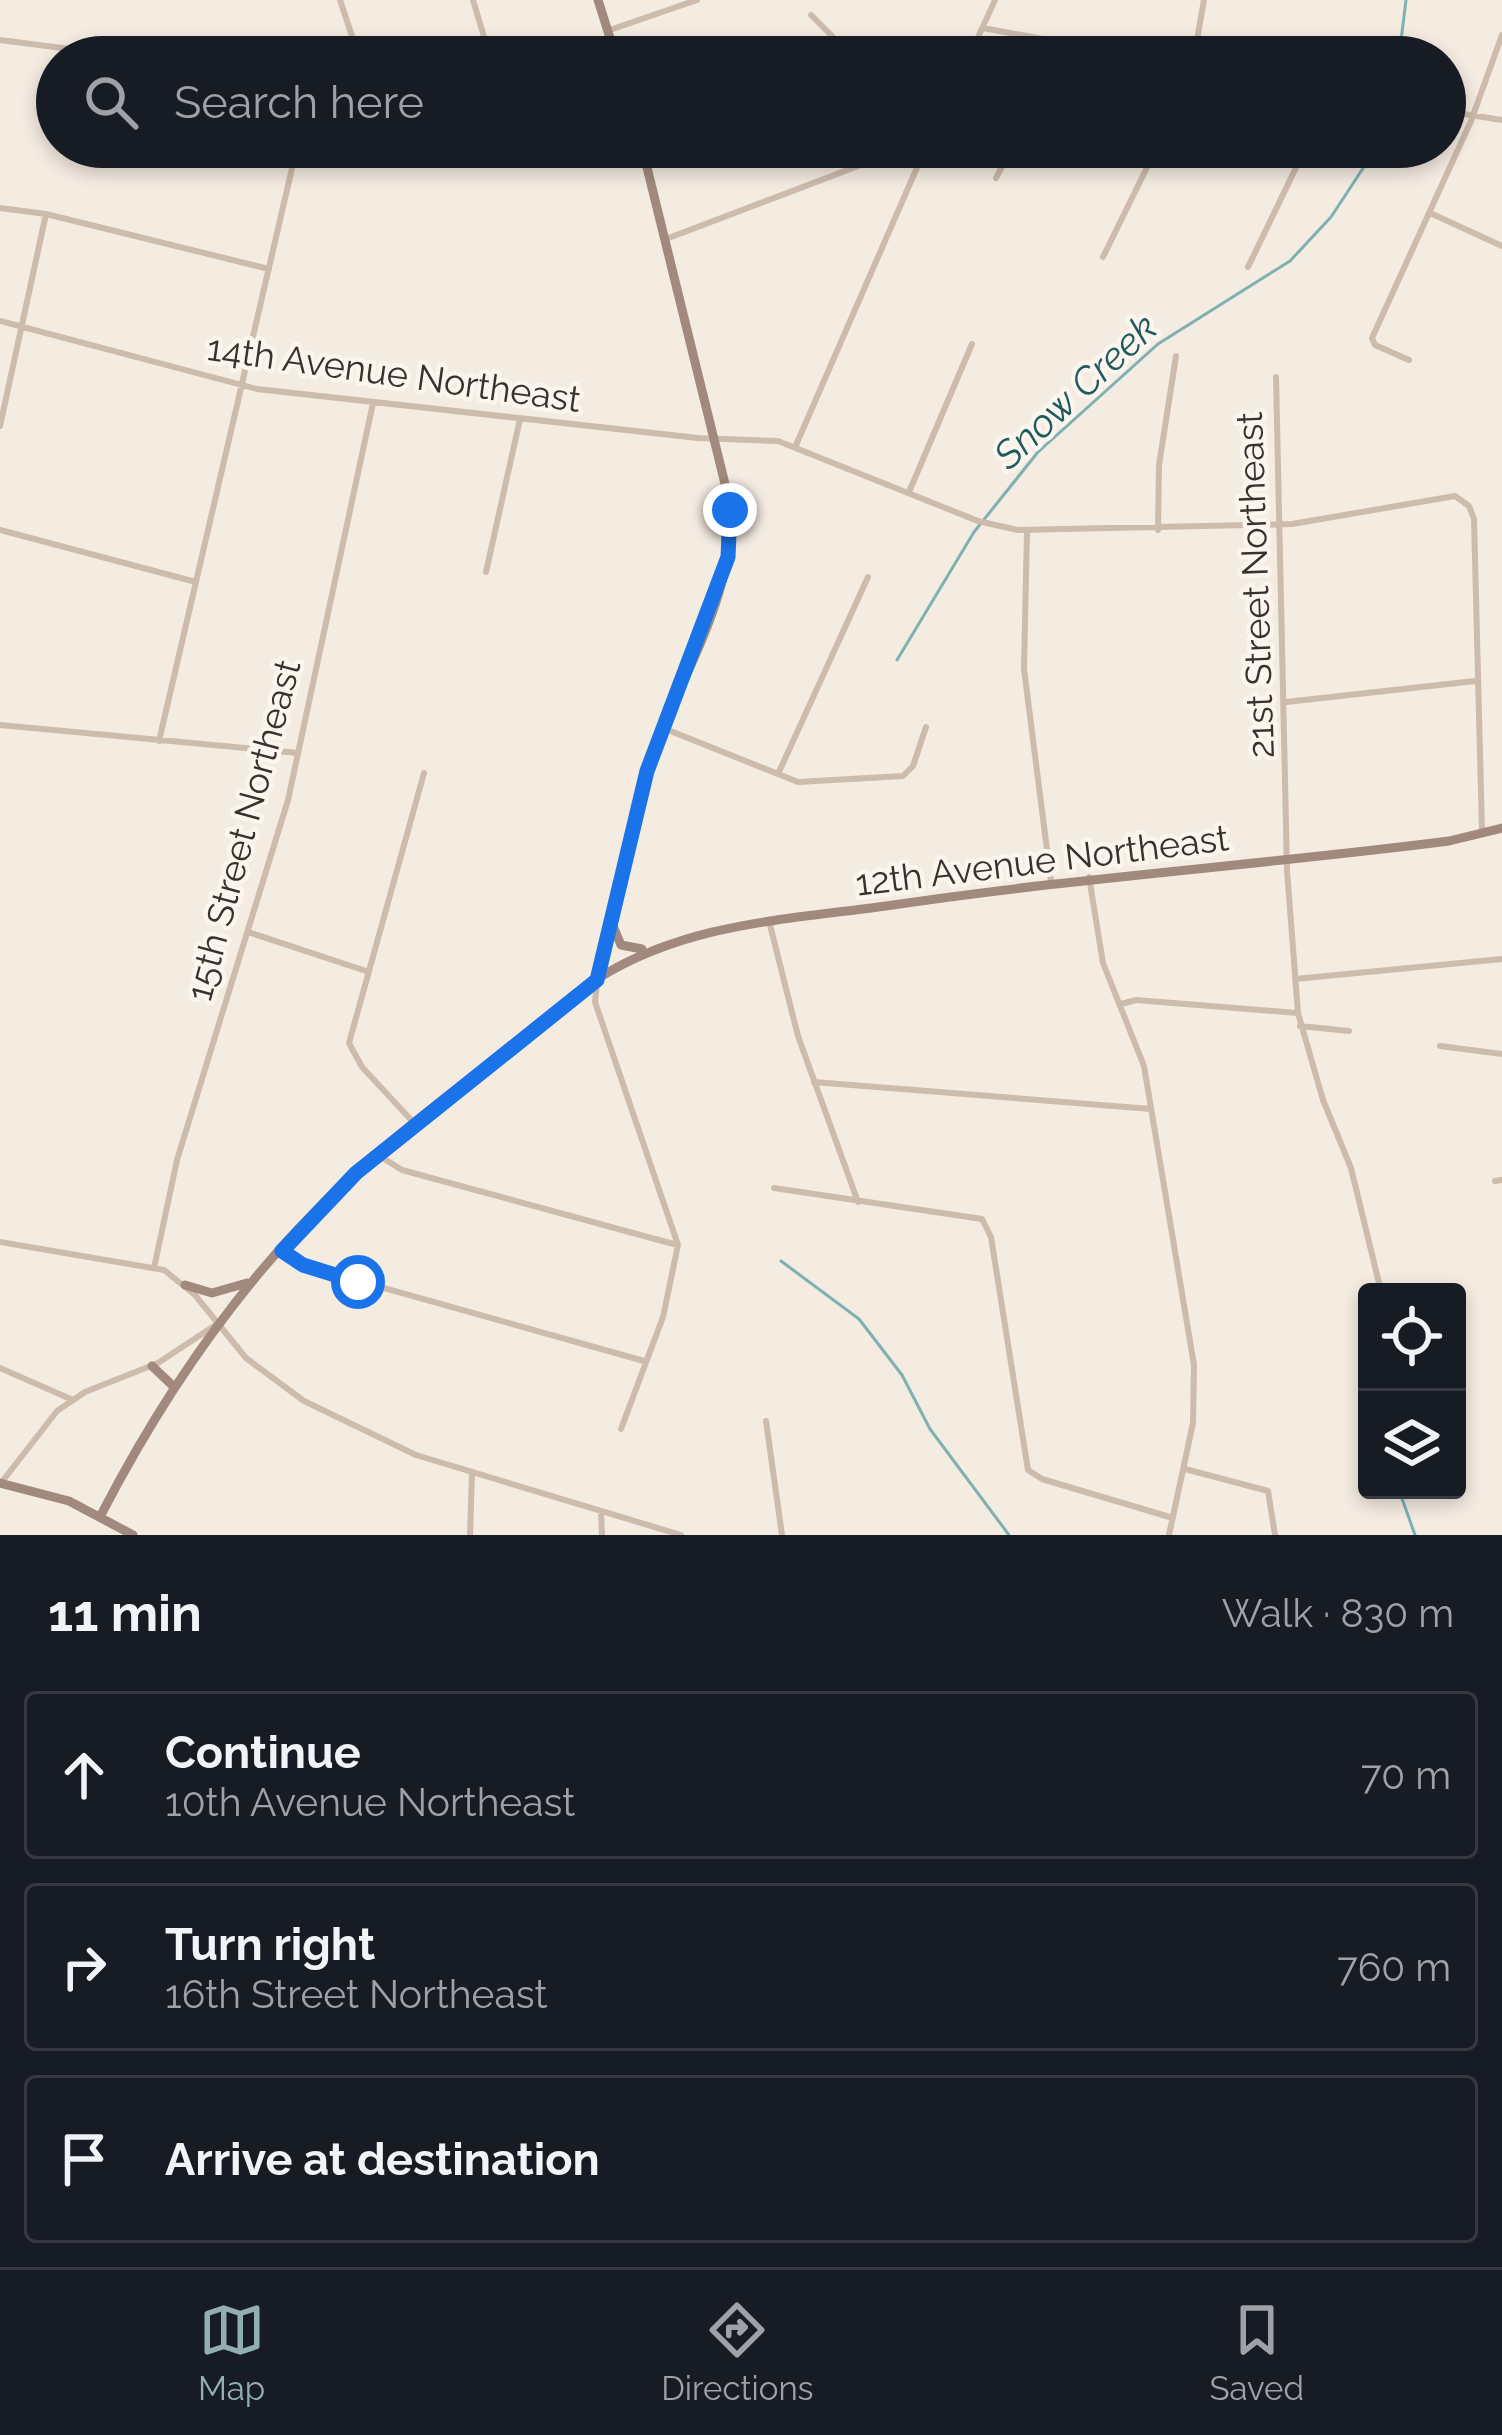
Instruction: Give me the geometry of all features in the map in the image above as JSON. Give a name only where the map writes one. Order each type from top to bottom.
[{"type":"main road","points":[[598,0],[609,36]]},
{"type":"main road","points":[[597,980],[663,728],[728,557],[730,510],[647,168]]},
{"type":"main road","name":"12th Avenue Northeast","points":[[100,1515],[173,1386],[217,1324],[282,1251],[378,1155],[597,980],[652,949],[697,933],[769,921],[1051,881],[1288,858],[1502,828]]},
{"type":"main road","points":[[611,921],[621,945],[652,949]]},
{"type":"main road","points":[[184,1285],[225,1292],[257,1277]]},
{"type":"main road","points":[[152,1366],[173,1386]]},
{"type":"main road","points":[[0,1483],[44,1492],[100,1515],[133,1535]]},
{"type":"street","points":[[340,0],[352,36]]},
{"type":"street","points":[[473,0],[484,36]]},
{"type":"street","points":[[609,36],[697,0]]},
{"type":"street","points":[[978,36],[995,0]]},
{"type":"street","points":[[1198,36],[1204,0]]},
{"type":"street","points":[[812,15],[832,36]]},
{"type":"street","points":[[982,28],[1025,36]]},
{"type":"street","points":[[1466,131],[1502,35]]},
{"type":"street","points":[[0,40],[36,45]]},
{"type":"street","points":[[1466,114],[1502,120]]},
{"type":"street","points":[[159,741],[292,168]]},
{"type":"street","points":[[666,239],[853,168]]},
{"type":"street","points":[[796,445],[917,168]]},
{"type":"street","points":[[996,178],[1001,168]]},
{"type":"street","points":[[1103,257],[1147,168]]},
{"type":"street","points":[[1248,267],[1296,168]]},
{"type":"street","points":[[1409,360],[1375,345],[1372,338],[1450,168]]},
{"type":"street","points":[[0,208],[46,214],[268,269]]},
{"type":"street","points":[[1430,213],[1502,246]]},
{"type":"street","points":[[0,426],[46,214]]},
{"type":"street","name":"14th Avenue Northeast","points":[[0,321],[242,385],[520,419],[796,445],[978,521],[1027,530],[1277,525],[1438,495],[1466,502],[1474,519],[1475,681]]},
{"type":"street","points":[[909,492],[972,344]]},
{"type":"street","points":[[1158,530],[1159,465],[1176,356]]},
{"type":"street","name":"21st Street Northeast","points":[[1276,377],[1288,858],[1298,1012],[1351,1168],[1379,1283]]},
{"type":"street","name":"15th Street Northeast","points":[[154,1268],[177,1160],[298,753],[373,403]]},
{"type":"street","points":[[486,572],[520,419]]},
{"type":"street","points":[[0,530],[196,582]]},
{"type":"street","points":[[1027,530],[1024,669],[1051,881]]},
{"type":"street","points":[[778,774],[868,577]]},
{"type":"street","points":[[1286,702],[1475,681],[1482,834]]},
{"type":"street","points":[[0,725],[298,753]]},
{"type":"street","points":[[663,728],[807,783],[899,778],[912,770],[926,727]]},
{"type":"street","points":[[416,1125],[350,1051],[366,971],[424,773]]},
{"type":"street","points":[[1089,877],[1103,963],[1138,1044],[1196,1386],[1169,1535]]},
{"type":"street","points":[[769,921],[814,1082],[858,1202]]},
{"type":"street","points":[[248,932],[366,971]]},
{"type":"street","points":[[1295,979],[1502,959]]},
{"type":"street","points":[[597,980],[595,1002],[678,1245],[668,1299],[620,1429]]},
{"type":"street","points":[[1120,1004],[1136,1000],[1298,1012]]},
{"type":"street","points":[[1300,1026],[1349,1031]]},
{"type":"street","points":[[1440,1046],[1502,1054]]},
{"type":"street","points":[[814,1082],[1151,1109]]},
{"type":"street","points":[[378,1155],[406,1171],[678,1245]]},
{"type":"street","points":[[773,1188],[955,1212],[985,1222],[1030,1471],[1173,1518]]},
{"type":"street","points":[[0,1242],[154,1268],[184,1285],[282,1388],[416,1455],[681,1535]]},
{"type":"street","points":[[282,1251],[316,1270],[644,1361]]},
{"type":"street","points":[[0,1483],[41,1426],[74,1400],[152,1366],[217,1324]]},
{"type":"street","points":[[0,1368],[74,1400]]},
{"type":"street","points":[[766,1421],[782,1535]]},
{"type":"street","points":[[1184,1469],[1268,1492],[1275,1535]]},
{"type":"street","points":[[470,1535],[472,1474]]},
{"type":"street","points":[[601,1512],[602,1535]]},
{"type":"waterway","name":"Snow Creek","points":[[1402,36],[1406,0]]},
{"type":"waterway","name":"Snow Creek","points":[[897,660],[974,532],[1038,452],[1158,344],[1290,261],[1331,217],[1363,168]]},
{"type":"waterway","points":[[781,1261],[859,1319],[902,1375],[930,1429],[1009,1535]]},
{"type":"waterway","points":[[1402,1499],[1415,1535]]},
{"type":"route","points":[[358,1282],[303,1265],[282,1251],[356,1173],[597,980],[647,771],[728,557],[730,510]]}]
